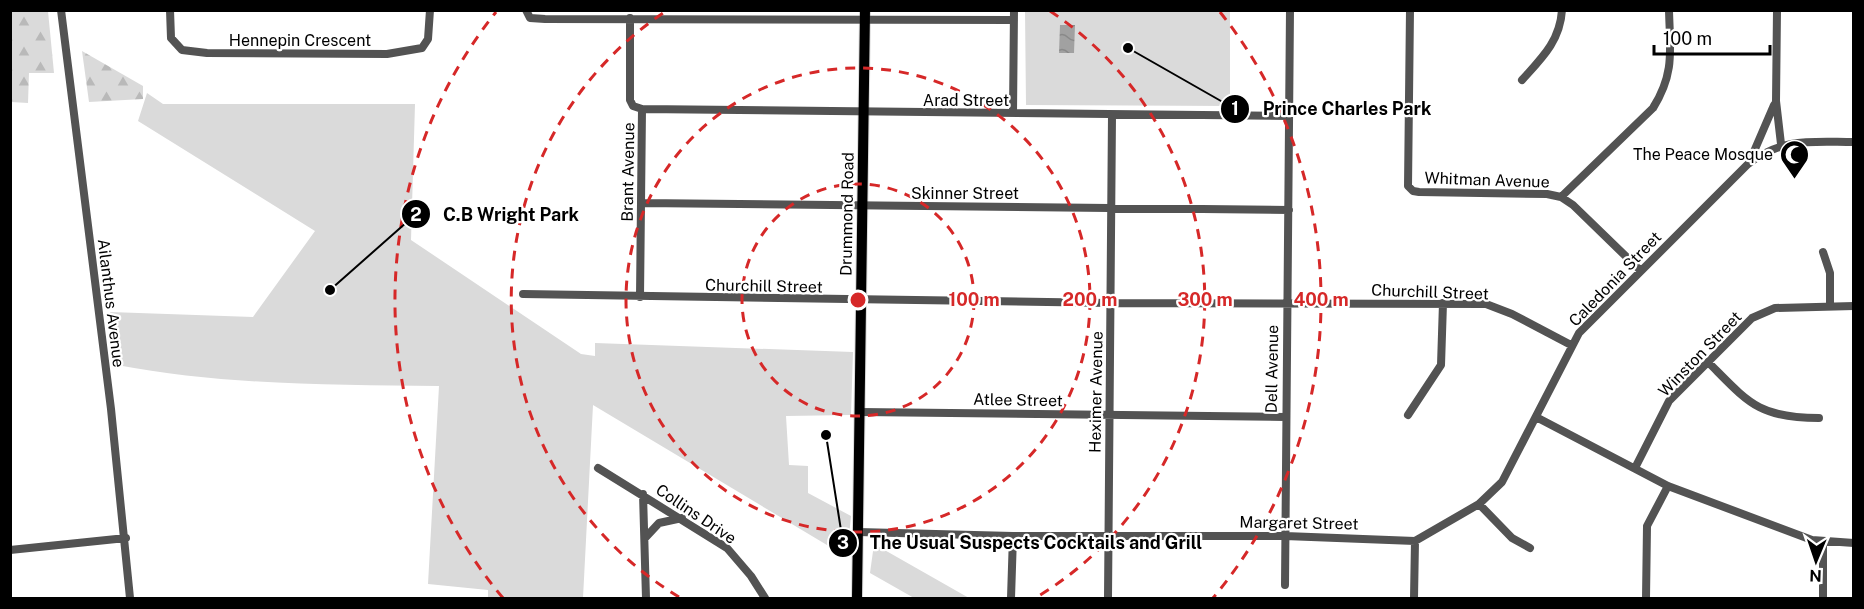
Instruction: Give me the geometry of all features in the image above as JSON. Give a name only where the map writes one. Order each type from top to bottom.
[{"type":"main road","name":"Drummond Road","points":[[857,598],[865,14]]},
{"type":"street","name":"Ailanthus Avenue","points":[[61,10],[126,538],[130,598]]},
{"type":"street","name":"Hennepin Crescent","points":[[170,10],[171,38],[182,50],[207,53],[387,54],[422,48],[428,39],[430,10]]},
{"type":"street","points":[[526,10],[531,18],[865,14],[1014,20]]},
{"type":"street","points":[[1013,113],[1014,10]]},
{"type":"street","name":"Dell Avenue","points":[[1285,585],[1290,10]]},
{"type":"street","name":"Whitman Avenue","points":[[1410,10],[1408,186],[1413,191],[1419,192],[1547,194],[1561,197],[1574,204],[1641,271]]},
{"type":"street","points":[[1522,80],[1557,38],[1562,10]]},
{"type":"street","points":[[1561,197],[1653,108],[1663,92],[1670,73],[1669,10]]},
{"type":"street","points":[[1777,10],[1776,101],[1781,144]]},
{"type":"street","name":"Brant Avenue","points":[[630,18],[630,100],[633,106],[642,109],[640,297]]},
{"type":"street","points":[[1748,164],[1776,101]]},
{"type":"street","name":"Arad Street","points":[[642,109],[1289,116]]},
{"type":"street","name":"Heximer Avenue","points":[[1108,598],[1113,115]]},
{"type":"street","name":"Caledonia Street","points":[[1415,541],[1479,504],[1502,482],[1579,333],[1748,164],[1764,152],[1781,144],[1854,142]]},
{"type":"street","name":"Skinner Street","points":[[641,203],[1289,210]]},
{"type":"street","points":[[1823,252],[1830,273],[1830,305]]},
{"type":"street","name":"Churchill Street","points":[[523,294],[1110,303],[1486,304],[1512,314],[1571,345]]},
{"type":"street","points":[[1408,415],[1440,365],[1443,303]]},
{"type":"street","name":"Winston Street","points":[[1635,468],[1670,401],[1752,318],[1775,308],[1854,306]]},
{"type":"street","points":[[1708,362],[1750,403],[1792,418],[1819,418]]},
{"type":"street","name":"Atlee Street","points":[[860,412],[1285,417]]},
{"type":"street","points":[[1536,417],[1668,486],[1823,543],[1854,543]]},
{"type":"street","name":"Collins Drive","points":[[598,468],[728,548],[751,576],[765,598]]},
{"type":"street","points":[[1646,598],[1647,526],[1668,486]]},
{"type":"street","points":[[643,494],[646,598]]},
{"type":"street","points":[[1479,504],[1512,538],[1530,548]]},
{"type":"street","points":[[644,540],[658,523],[682,518]]},
{"type":"street","name":"Margaret Street","points":[[858,532],[1013,536],[1285,536],[1415,541]]},
{"type":"street","points":[[1011,598],[1013,536]]},
{"type":"street","points":[[10,550],[126,538]]},
{"type":"street","points":[[1414,598],[1415,541]]},
{"type":"street","points":[[1823,543],[1823,598]]},
{"type":"green space","points":[[10,11],[48,11],[54,73],[29,73],[28,103],[11,102]]},
{"type":"green space","points":[[1025,11],[1230,11],[1230,106],[1026,105]]},
{"type":"green space","points":[[82,51],[143,86],[143,99],[89,102]]},
{"type":"green space","points":[[147,93],[163,104],[415,104],[411,240],[581,354],[595,356],[595,343],[853,352],[851,415],[786,416],[789,465],[808,466],[808,493],[851,516],[847,557],[593,405],[583,598],[488,598],[488,590],[428,584],[439,386],[237,380],[157,372],[117,365],[110,312],[253,317],[315,231],[138,121]]},
{"type":"green space","points":[[874,544],[969,598],[914,598],[870,573]]},
{"type":"water","points":[[1060,25],[1075,25],[1074,53],[1059,53]]},
{"type":"place","name":"Prince Charles Park","points":[[1128,48]]},
{"type":"place","name":"The Peace Mosque","points":[[1794,180]]},
{"type":"place","name":"C.B Wright Park","points":[[330,290]]},
{"type":"place","name":"The Usual Suspects Cocktails and Grill","points":[[826,435]]}]
